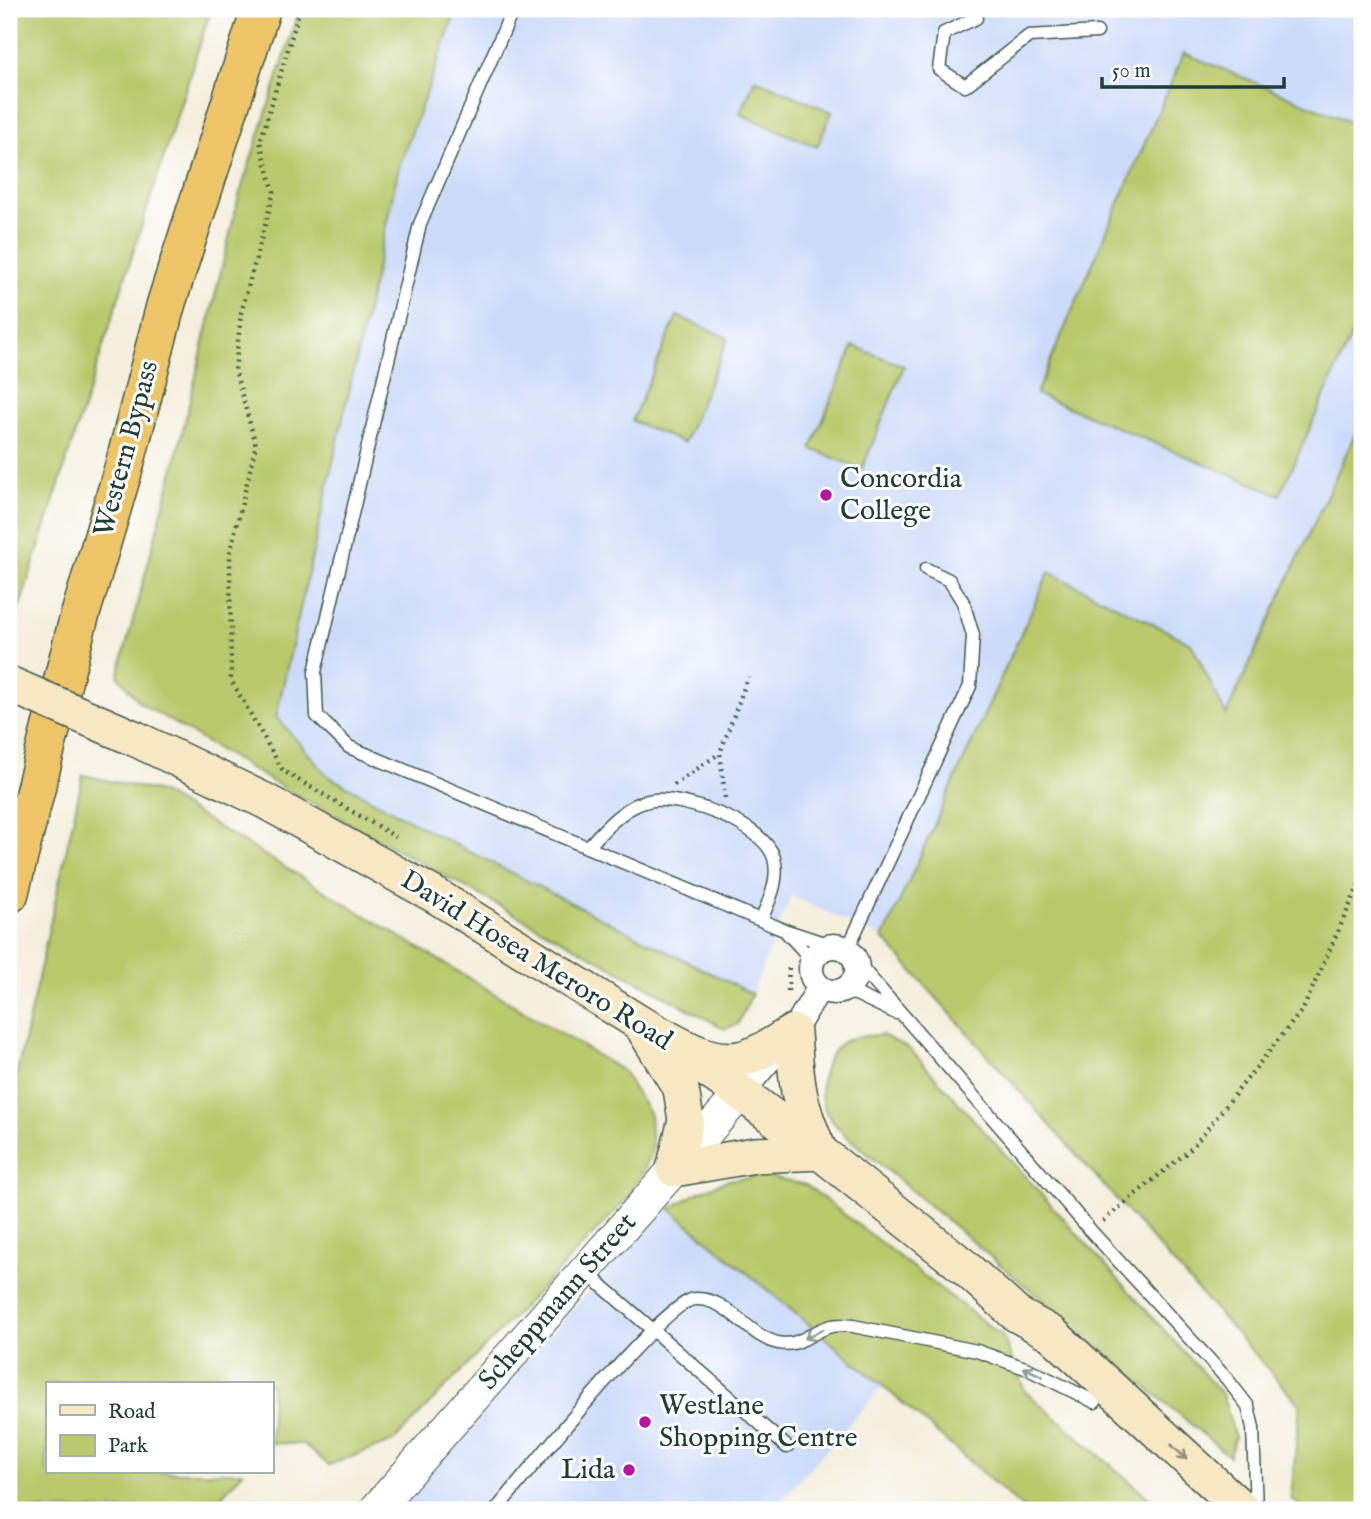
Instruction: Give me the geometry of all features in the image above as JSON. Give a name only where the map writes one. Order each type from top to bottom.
[{"type":"highway","name":"Western Bypass","points":[[9,894],[76,629],[124,467],[166,304],[261,9]]},
{"type":"main road","name":"David Hosea Meroro Road","points":[[9,684],[136,739],[265,802],[439,897],[641,1024],[820,1152],[962,1265],[1016,1314],[1052,1334],[1243,1510]]},
{"type":"main road","points":[[641,1024],[693,1051],[725,1061],[741,1059],[758,1052],[789,1016]]},
{"type":"main road","points":[[641,1024],[681,1089],[686,1120],[674,1169],[755,1155],[820,1152],[799,1098],[789,1016]]},
{"type":"main road","name":"David Hosea Meroro Road","points":[[1016,1314],[1036,1348],[1207,1510]]},
{"type":"street","points":[[821,950],[845,952],[856,966],[853,981],[848,986],[822,982],[812,960],[821,950]]},
{"type":"street","points":[[741,1093],[789,1016],[822,982]]},
{"type":"street","name":"Scheppmann Street","points":[[387,1503],[741,1093]]},
{"type":"lane","points":[[513,9],[420,224],[315,672],[317,716],[349,747],[784,930],[845,952],[1091,1231],[1227,1379],[1248,1406],[1253,1428],[1256,1510]]},
{"type":"lane","points":[[976,9],[976,18],[944,33],[939,69],[965,86],[1029,36],[1097,32]]},
{"type":"lane","points":[[845,952],[970,686],[973,635],[963,601],[950,580],[926,569]]},
{"type":"lane","points":[[589,846],[607,825],[631,808],[652,800],[678,802],[727,817],[760,838],[774,857],[775,885],[761,920]]},
{"type":"lane","points":[[784,930],[803,950],[822,982],[903,1016]]},
{"type":"lane","points":[[585,1271],[787,1447]]},
{"type":"lane","points":[[496,1510],[651,1331],[683,1301],[694,1298],[710,1300],[766,1340],[780,1344],[794,1344],[832,1325],[853,1326],[977,1351],[1028,1369],[1095,1402]]},
{"type":"path","points":[[300,9],[260,142],[274,192],[239,324],[235,370],[256,445],[230,553],[231,680],[283,771],[402,841]]},
{"type":"path","points":[[727,817],[720,753],[748,677]]},
{"type":"path","points":[[652,800],[720,753]]},
{"type":"path","points":[[1091,1231],[1192,1148],[1303,1009],[1362,878]]},
{"type":"path","points":[[784,930],[789,964],[789,1016]]},
{"type":"shaded area","name":"Concordia College","points":[[457,9],[1362,9],[1362,419],[1226,716],[1049,572],[883,938],[791,896],[752,994],[446,840],[328,776],[276,717],[399,167]]},
{"type":"shaded area","points":[[670,1209],[883,1386],[773,1510],[387,1510],[649,1225]]},
{"type":"green space","points":[[9,9],[211,9],[13,628],[9,627]]},
{"type":"green space","points":[[300,9],[457,9],[399,167],[276,717],[328,776],[446,840],[752,994],[738,1024],[725,1029],[273,782],[140,703],[118,676],[176,459],[239,196]]},
{"type":"green space","points":[[1184,53],[1362,127],[1362,312],[1280,495],[1036,394]]},
{"type":"green space","points":[[755,79],[832,112],[817,147],[740,114]]},
{"type":"green space","points":[[677,316],[728,338],[684,443],[632,421]]},
{"type":"green space","points":[[853,346],[904,366],[862,469],[811,449]]},
{"type":"green space","points":[[1362,419],[1362,1510],[1304,1510],[1291,1498],[1300,1405],[883,938],[1049,572],[1191,643],[1226,715]]},
{"type":"green space","points":[[83,775],[160,792],[623,1071],[650,1115],[652,1153],[632,1194],[394,1441],[329,1465],[303,1444],[273,1443],[273,1382],[46,1382],[46,1474],[241,1474],[209,1510],[9,1510],[9,1109]]},
{"type":"green space","points":[[882,1035],[910,1049],[1222,1394],[1235,1437],[1229,1456],[845,1135],[831,1119],[824,1106],[821,1089],[824,1071],[831,1055],[846,1041]]},
{"type":"green space","points":[[766,1176],[806,1185],[1003,1337],[1025,1391],[1163,1510],[1025,1510],[883,1386],[670,1209],[727,1180]]},
{"type":"place","name":"Concordia College","points":[[826,495]]},
{"type":"place","name":"Westlane Shopping Centre","points":[[645,1422]]},
{"type":"place","name":"Lida","points":[[629,1470]]}]
